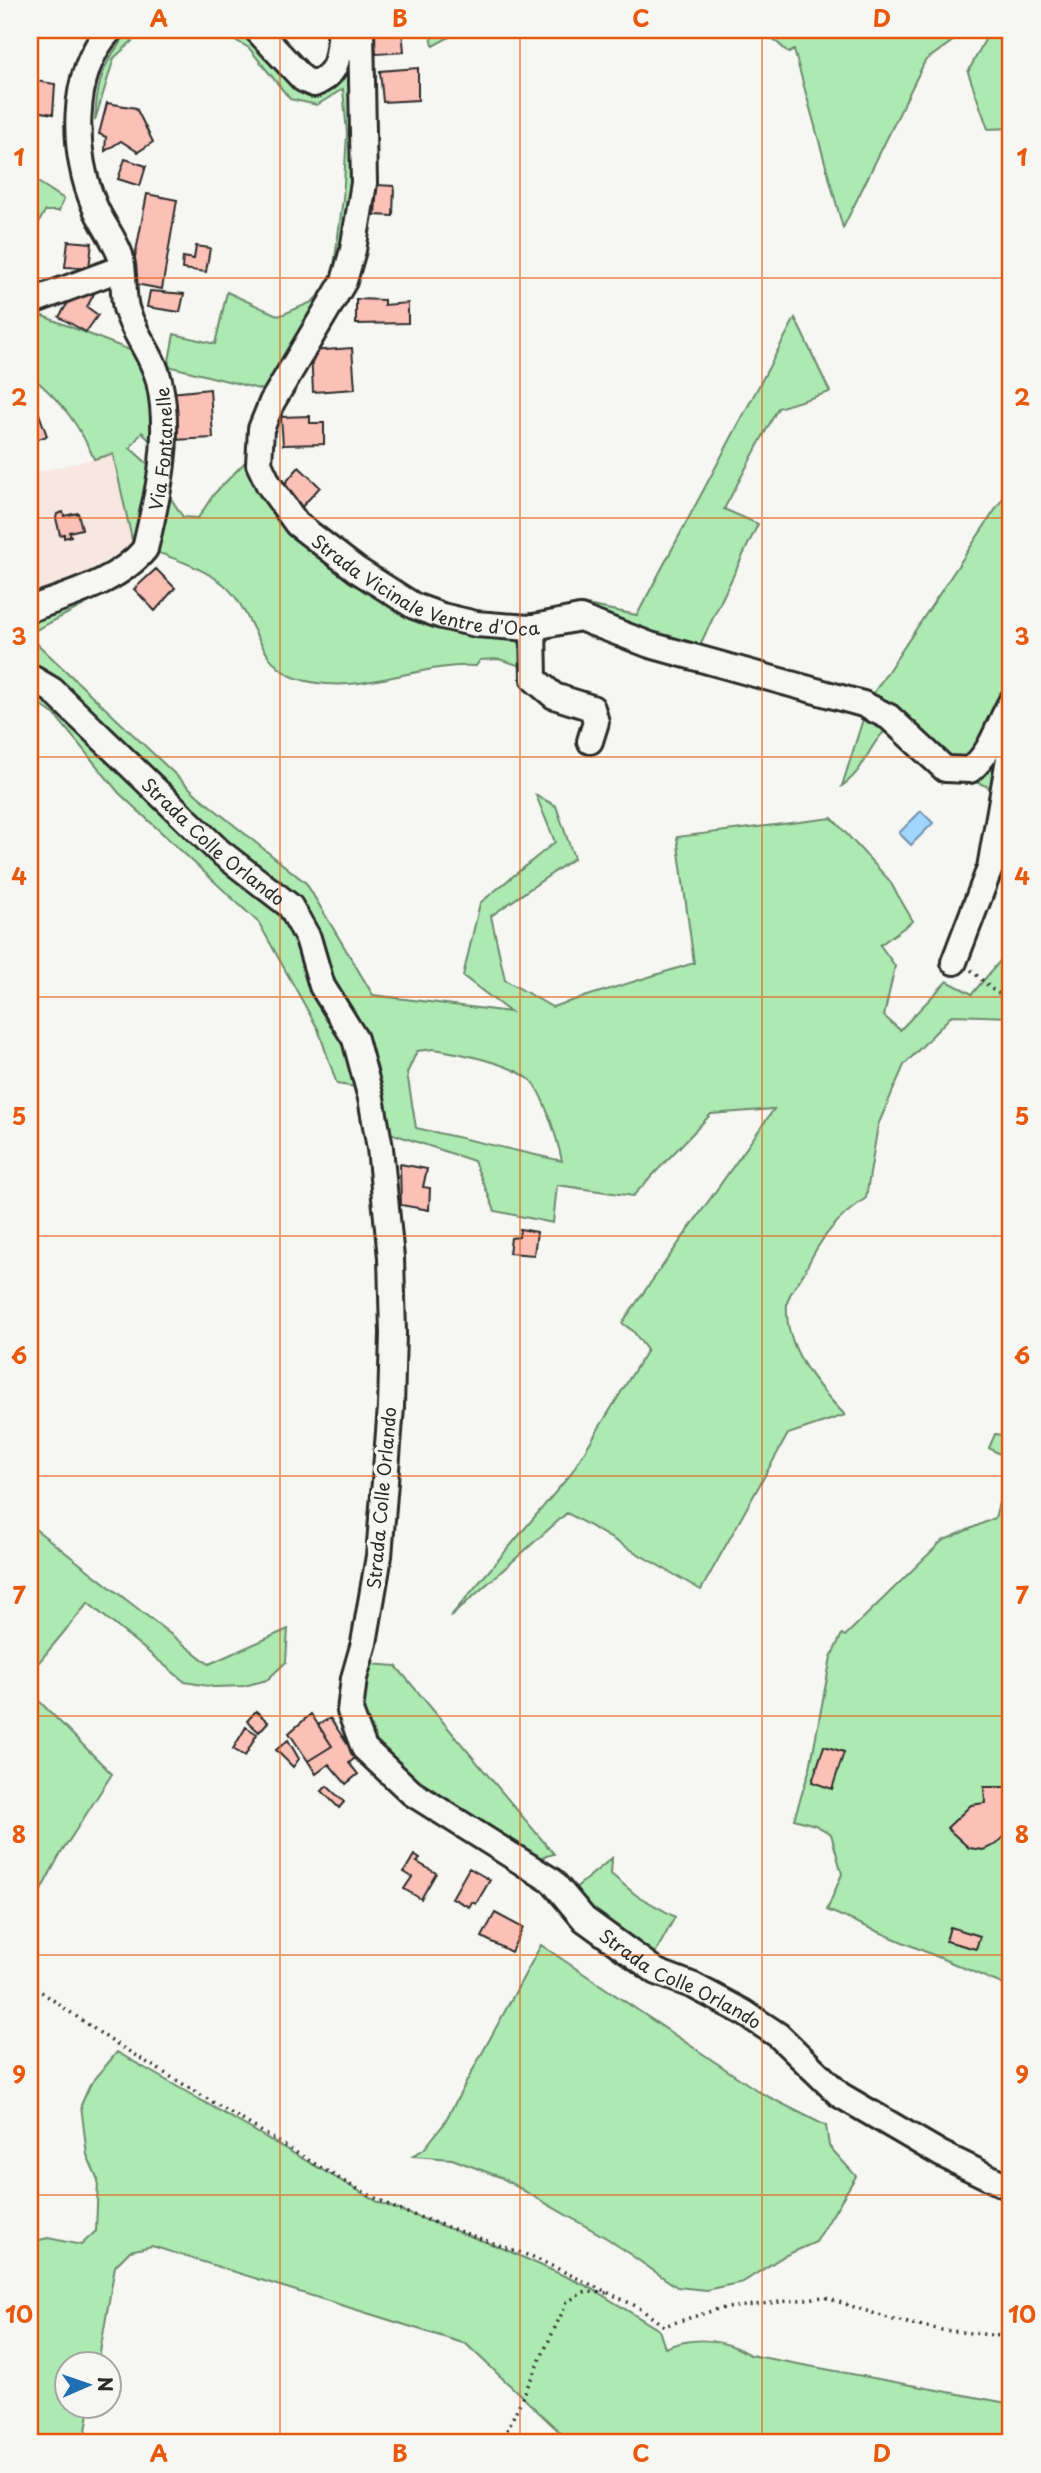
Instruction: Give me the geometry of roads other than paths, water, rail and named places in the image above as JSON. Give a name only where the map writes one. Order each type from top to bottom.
[{"type":"street","name":"Via Fontanelle","points":[[30,609],[77,593],[126,568],[145,549],[163,463],[161,394],[155,368],[126,309],[122,268],[114,241],[95,207],[86,182],[80,141],[79,115],[84,80],[95,54],[110,30]]},
{"type":"street","points":[[257,30],[303,79],[314,84],[328,78],[337,67],[341,30]]},
{"type":"street","name":"Strada Vicinale Ventre d'Oca","points":[[361,30],[364,183],[353,250],[344,281],[272,402],[261,429],[259,464],[269,485],[297,524],[357,570],[414,606],[477,624],[534,627],[580,618],[650,645],[863,704],[889,717],[945,769],[958,772],[970,770],[991,750],[1011,702]]},
{"type":"street","points":[[30,302],[122,268]]},
{"type":"street","points":[[534,627],[534,679],[554,696],[592,708],[596,722],[590,741]]},
{"type":"street","name":"Strada Colle Orlando","points":[[30,677],[51,690],[219,851],[290,905],[308,937],[322,986],[355,1039],[371,1098],[380,1148],[391,1258],[393,1333],[390,1420],[379,1556],[364,1643],[354,1678],[350,1711],[364,1748],[412,1793],[553,1882],[584,1919],[657,1972],[694,1986],[743,2012],[778,2035],[840,2095],[941,2154],[1011,2188]]},
{"type":"street","points":[[961,964],[990,867],[1011,747]]},
{"type":"water","points":[[921,811],[933,823],[911,845],[899,833]]}]
